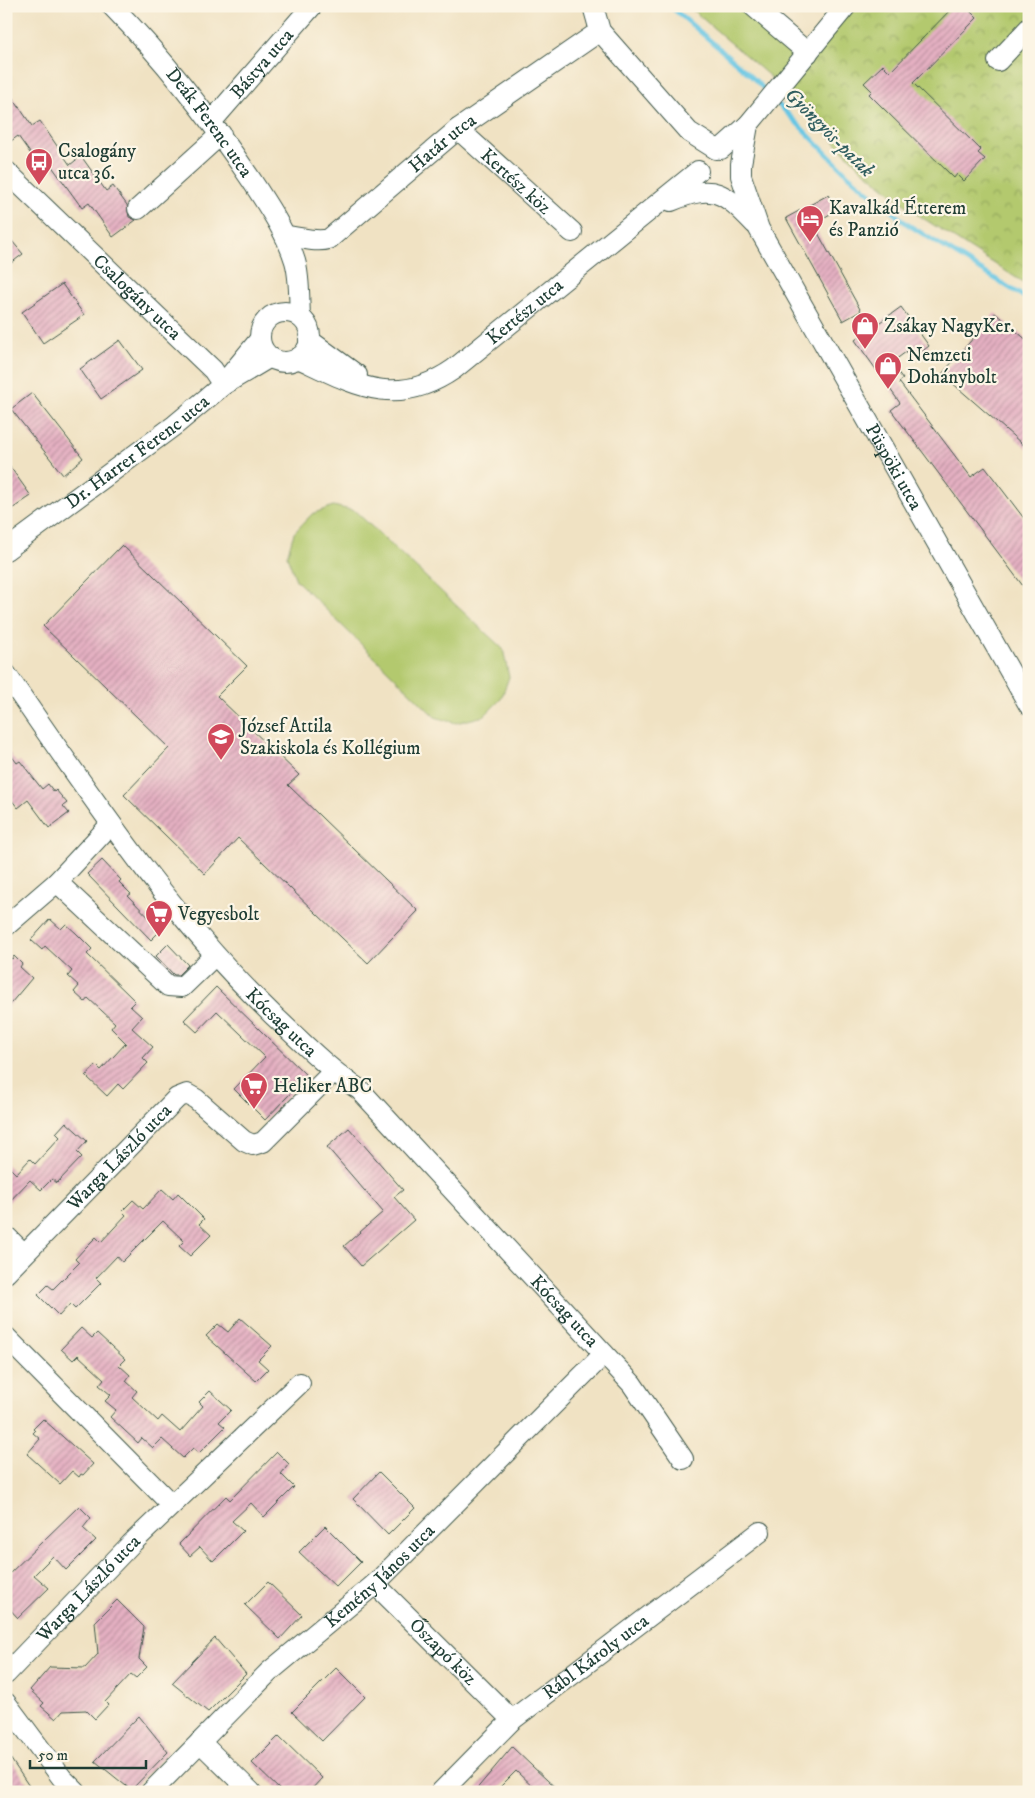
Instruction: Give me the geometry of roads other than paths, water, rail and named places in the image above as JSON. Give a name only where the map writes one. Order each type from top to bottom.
[{"type":"street","name":"Deák Ferenc utca","points":[[112,6],[149,43],[217,128],[288,244]]},
{"type":"street","name":"Bástya utca","points":[[138,209],[217,128],[312,6]]},
{"type":"street","points":[[593,6],[600,31],[709,157]]},
{"type":"street","points":[[753,6],[808,53]]},
{"type":"street","name":"Kertész utca","points":[[298,358],[359,387],[385,390],[406,389],[432,383],[443,376],[652,208],[748,125],[846,6]]},
{"type":"street","points":[[998,61],[1029,28]]},
{"type":"street","name":"Határ utca","points":[[288,244],[304,237],[319,242],[329,239],[458,129],[600,31]]},
{"type":"street","points":[[652,208],[686,194],[730,191],[741,170],[748,125]]},
{"type":"street","name":"Kertész köz","points":[[458,129],[572,232]]},
{"type":"street","points":[[709,157],[733,153],[741,170],[759,229]]},
{"type":"street","points":[[709,157],[700,182],[713,192],[730,200],[759,229]]},
{"type":"street","name":"Csalogány utca","points":[[6,171],[213,370],[223,385]]},
{"type":"street","name":"Püspöki utca","points":[[759,229],[1029,705]]},
{"type":"street","points":[[278,313],[288,282],[288,244]]},
{"type":"street","points":[[288,244],[298,277],[300,317]]},
{"type":"street","points":[[223,385],[235,367],[260,339],[264,323],[278,313],[293,313],[300,317],[309,330],[309,340],[304,353],[298,358],[284,362],[270,357],[265,352],[260,339]]},
{"type":"street","points":[[309,340],[356,375],[385,390]]},
{"type":"street","name":"Dr. Harrer Ferenc utca","points":[[6,550],[174,425],[223,385],[270,357]]},
{"type":"street","name":"Kócsag utca","points":[[6,674],[160,891],[214,956],[333,1072],[360,1090],[637,1391],[683,1459]]},
{"type":"street","points":[[6,926],[57,882],[111,824]]},
{"type":"street","points":[[57,882],[168,986],[182,988],[214,956]]},
{"type":"street","name":"Warga László utca","points":[[6,1273],[177,1098],[187,1094],[196,1099],[244,1141],[253,1145],[263,1142],[333,1072]]},
{"type":"street","points":[[6,1236],[24,1254]]},
{"type":"street","points":[[6,1337],[171,1504]]},
{"type":"street","name":"Kemény János utca","points":[[151,1792],[269,1672],[375,1584],[604,1354]]},
{"type":"street","name":"Warga László utca","points":[[6,1674],[171,1504],[300,1383]]},
{"type":"street","name":"Rábl Károly utca","points":[[441,1792],[512,1720],[760,1532]]},
{"type":"street","name":"Őszapó köz","points":[[375,1584],[512,1720]]},
{"type":"street","points":[[6,1703],[62,1778],[76,1792]]},
{"type":"street","points":[[200,1742],[250,1792]]},
{"type":"waterway","name":"Gyöngyös-patak","points":[[670,6],[749,74],[768,93]]},
{"type":"waterway","name":"Gyöngyös-patak","points":[[775,101],[848,175],[907,224],[1029,300]]},
{"type":"place","name":"Csalogány utca 36.","points":[[39,186]]},
{"type":"place","name":"Kavalkád Étterem és Panzió","points":[[810,243]]},
{"type":"place","name":"Zsákay NagyKer.","points":[[865,350]]},
{"type":"place","name":"Nemzeti Dohánybolt","points":[[888,390]]},
{"type":"place","name":"József Attila Szakiskola és Kollégium","points":[[221,761]]},
{"type":"place","name":"Vegyesbolt","points":[[159,938]]},
{"type":"place","name":"Heliker ABC","points":[[254,1110]]}]
